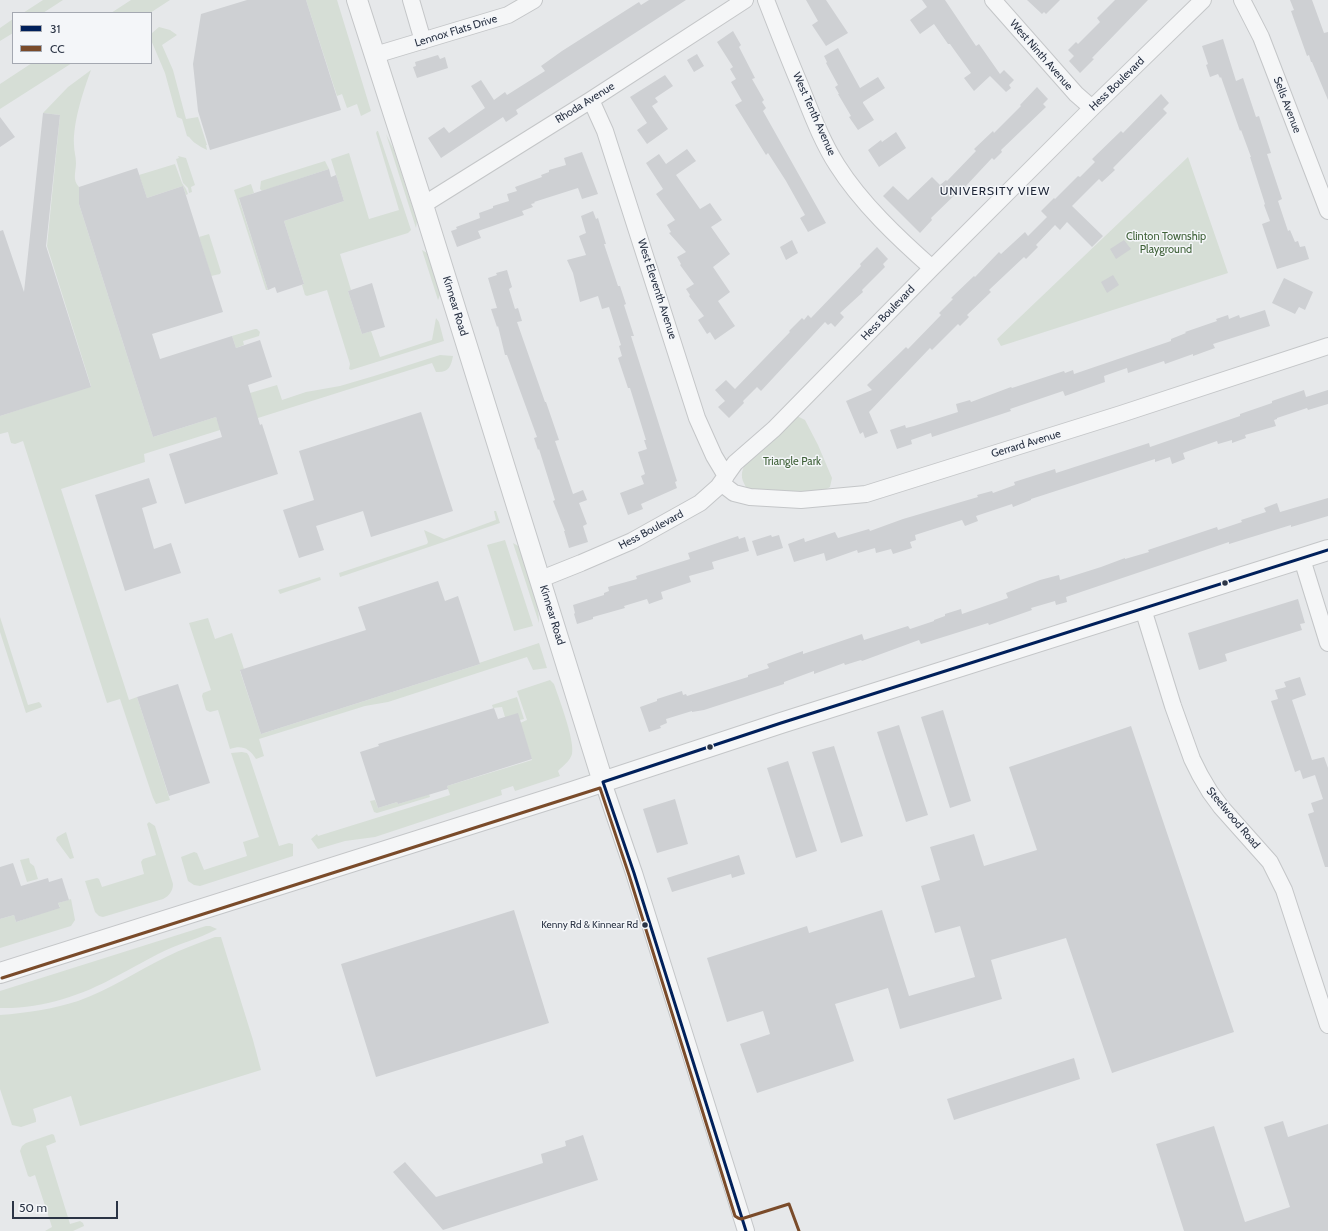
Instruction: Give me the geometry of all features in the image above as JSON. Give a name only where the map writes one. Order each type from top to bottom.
[{"type":"street","name":"Kinnear Road","points":[[357,0],[746,1231]]},
{"type":"street","points":[[411,0],[423,41]]},
{"type":"street","name":"Lennox Flats Drive","points":[[375,55],[508,15],[534,0]]},
{"type":"street","name":"Rhoda Avenue","points":[[423,205],[591,100],[745,0]]},
{"type":"street","name":"West Tenth Avenue","points":[[766,0],[822,138],[837,165],[859,195],[905,244],[932,268]]},
{"type":"street","name":"West Ninth Avenue","points":[[993,0],[1076,94],[1092,108]]},
{"type":"street","name":"Hess Boulevard","points":[[541,579],[650,532],[700,503],[724,480],[735,462],[779,423],[1092,108],[1203,0]]},
{"type":"street","name":"Sells Avenue","points":[[1242,0],[1261,37],[1328,211]]},
{"type":"street","name":"West Eleventh Avenue","points":[[591,100],[605,131],[618,169],[697,418],[724,480]]},
{"type":"street","name":"Gerrard Avenue","points":[[724,480],[734,493],[750,497],[801,500],[866,494],[1121,414],[1328,346]]},
{"type":"street","points":[[0,973],[1328,550]]},
{"type":"street","points":[[1302,559],[1328,643]]},
{"type":"street","name":"Steelwood Road","points":[[1143,609],[1173,706],[1195,764],[1210,792],[1221,807],[1264,855],[1284,890],[1328,1025]]},
{"type":"green space","points":[[43,0],[63,0],[45,12],[25,12]]},
{"type":"green space","points":[[131,0],[170,0],[152,12],[113,12]]},
{"type":"green space","points":[[306,0],[337,0],[371,111],[361,116],[357,104],[347,108],[342,94],[337,96]]},
{"type":"green space","points":[[12,20],[12,34],[0,41],[0,28]]},
{"type":"green space","points":[[159,27],[170,30],[177,35],[162,45],[173,70],[186,119],[198,117],[207,145],[207,150],[196,144],[187,136],[182,119],[177,117],[165,73],[152,42],[152,33]]},
{"type":"green space","points":[[30,64],[70,64],[0,109],[0,84]]},
{"type":"green space","points":[[91,70],[79,107],[74,136],[76,163],[75,179],[79,187],[79,204],[153,437],[216,417],[217,420],[250,393],[277,385],[282,400],[306,392],[340,386],[440,355],[453,356],[450,366],[446,370],[436,372],[432,363],[144,454],[145,462],[61,489],[129,700],[137,697],[170,800],[156,804],[120,699],[107,703],[23,441],[15,444],[11,443],[8,432],[0,434],[0,416],[91,386],[47,246],[60,115],[43,113],[68,87]]},
{"type":"green space","points":[[377,131],[411,230],[408,233],[340,254],[351,290],[348,291],[362,334],[371,331],[380,357],[432,340],[436,318],[439,322],[444,341],[351,370],[349,369],[350,364],[327,290],[307,296],[305,295],[302,285],[304,284],[284,221],[344,201],[331,159],[349,153],[369,219],[399,210],[376,133]]},
{"type":"green space","points":[[386,134],[394,150],[417,221],[416,228]]},
{"type":"green space","points":[[178,156],[186,158],[195,185],[191,187],[192,192],[189,193],[188,188],[183,183],[176,159],[179,158]]},
{"type":"green space","name":"Clinton Township Playground","points":[[1188,157],[1228,273],[1001,346],[997,339]]},
{"type":"green space","points":[[325,161],[329,169],[262,191],[260,189],[261,181]]},
{"type":"green space","points":[[175,164],[188,194],[186,195],[183,186],[147,198],[139,175]]},
{"type":"green space","points":[[251,184],[254,193],[239,199],[268,290],[266,290],[234,190]]},
{"type":"green space","points":[[209,234],[221,272],[220,274],[211,276],[199,237]]},
{"type":"green space","points":[[422,250],[427,253],[441,293],[438,300]]},
{"type":"green space","points":[[255,329],[260,332],[259,336],[243,341],[244,345],[236,348],[232,336]]},
{"type":"green space","name":"Triangle Park","points":[[797,416],[805,420],[818,445],[832,478],[830,487],[822,491],[812,493],[790,493],[747,489],[742,478],[744,466],[790,419]]},
{"type":"green space","points":[[494,511],[496,511],[500,523],[340,577],[339,573],[427,544],[428,542],[424,530],[444,539],[496,520]]},
{"type":"green space","points":[[505,540],[533,626],[514,631],[487,545]]},
{"type":"green space","points":[[513,543],[520,547],[535,596],[539,623]]},
{"type":"green space","points":[[320,577],[321,580],[280,594],[278,590]]},
{"type":"green space","points":[[0,617],[28,705],[39,702],[42,707],[26,713],[0,632]]},
{"type":"green space","points":[[208,618],[215,639],[232,633],[244,669],[240,671],[261,734],[480,664],[479,663],[539,643],[547,668],[533,670],[527,657],[388,702],[365,706],[259,739],[264,756],[256,759],[251,752],[245,748],[238,747],[230,749],[218,710],[210,712],[206,710],[202,696],[203,693],[211,690],[189,623]]},
{"type":"green space","points":[[550,680],[554,684],[563,709],[572,748],[570,759],[558,771],[560,776],[515,791],[513,786],[501,790],[502,795],[375,837],[345,841],[318,849],[311,839],[317,834],[318,836],[450,795],[447,786],[532,760],[520,723],[527,720],[517,691]]},
{"type":"green space","points":[[517,697],[524,719],[520,720],[505,717],[502,707],[493,708],[492,705]]},
{"type":"green space","points":[[231,753],[247,753],[249,756],[279,846],[289,843],[293,844],[293,856],[200,886],[194,885],[188,881],[181,857],[194,852],[197,853],[204,870],[247,856],[243,842],[259,837]]},
{"type":"green space","points":[[429,794],[430,797],[377,813],[374,812],[370,801],[375,800],[378,808],[397,802],[398,804]]},
{"type":"green space","points":[[149,822],[155,826],[173,884],[169,895],[163,899],[103,917],[99,916],[95,912],[85,881],[97,878],[99,879],[102,887],[144,874],[141,862],[143,859],[156,855],[147,824]]},
{"type":"green space","points":[[66,832],[74,858],[70,859],[56,840],[57,837]]},
{"type":"green space","points":[[29,858],[30,863],[34,866],[38,879],[27,882],[20,860]]},
{"type":"green space","points":[[71,899],[75,920],[71,926],[0,948],[0,919],[14,915],[16,922],[60,907],[58,903]]},
{"type":"green space","points":[[206,926],[217,929],[203,936],[165,950],[89,990],[46,1004],[15,1008],[0,1008],[0,991]]},
{"type":"green space","points":[[215,937],[221,937],[261,1070],[80,1126],[71,1096],[33,1109],[36,1122],[21,1127],[12,1125],[0,1089],[0,1015],[40,1010],[78,1001],[112,986],[172,954]]},
{"type":"green space","points":[[52,1134],[54,1135],[56,1142],[46,1146],[70,1224],[80,1221],[84,1226],[73,1231],[45,1231],[52,1227],[35,1175],[30,1177],[28,1176],[20,1151],[22,1146],[26,1143]]},
{"type":"building","points":[[247,0],[306,0],[341,110],[210,150],[198,111],[193,64],[201,14]]},
{"type":"building","points":[[649,0],[686,0],[516,110],[518,114],[506,122],[503,117],[441,158],[428,138],[444,127],[449,133],[485,108],[471,86],[481,80],[494,100],[505,92],[507,95],[545,71],[541,66],[562,51],[639,2],[641,5]]},
{"type":"building","points":[[806,0],[826,0],[848,33],[826,46],[812,25],[818,21]]},
{"type":"building","points":[[922,0],[945,0],[976,46],[979,44],[1000,74],[1004,70],[1014,80],[1009,85],[1011,88],[1006,92],[990,76],[974,91],[964,78],[971,73],[934,24],[920,34],[910,20],[927,7]]},
{"type":"building","points":[[1027,0],[1060,0],[1046,14],[1044,12],[1042,14]]},
{"type":"building","points":[[1115,0],[1148,0],[1092,58],[1094,59],[1080,73],[1069,61],[1074,56],[1068,50],[1076,42],[1078,44],[1100,22],[1097,18]]},
{"type":"building","points":[[1290,0],[1312,0],[1324,33],[1328,32],[1328,100],[1309,55],[1307,56],[1291,11],[1294,10]]},
{"type":"building","points":[[733,31],[741,45],[739,47],[755,78],[752,79],[764,100],[762,102],[766,108],[763,111],[826,223],[808,232],[800,218],[805,215],[786,181],[768,153],[766,155],[735,105],[742,101],[731,82],[736,79],[730,69],[733,67],[717,42]]},
{"type":"building","points":[[1223,39],[1236,81],[1243,78],[1256,117],[1259,116],[1271,153],[1267,154],[1282,199],[1278,201],[1288,231],[1290,230],[1295,242],[1298,241],[1300,247],[1305,246],[1309,259],[1277,269],[1262,224],[1270,221],[1251,157],[1221,77],[1220,78],[1218,74],[1210,77],[1206,65],[1208,64],[1202,46]]},
{"type":"building","points":[[838,48],[860,88],[878,77],[885,88],[863,102],[874,120],[858,130],[849,117],[851,116],[838,94],[835,87],[838,85],[826,63],[827,62],[824,56]]},
{"type":"building","points":[[697,54],[704,66],[694,72],[687,60]]},
{"type":"building","points":[[438,55],[440,59],[445,57],[448,68],[417,78],[413,67],[416,66],[415,62]]},
{"type":"building","points":[[665,75],[673,86],[655,98],[658,102],[652,106],[668,129],[647,144],[637,130],[647,123],[630,97]]},
{"type":"building","points":[[1037,87],[1048,99],[1043,104],[1046,107],[1001,150],[1002,152],[994,160],[992,158],[965,187],[964,186],[931,218],[932,220],[920,233],[883,196],[893,186],[908,200],[932,177],[940,185],[946,180],[947,181],[976,151],[974,149],[993,131],[994,133],[1021,106],[1020,105]]},
{"type":"building","points":[[1161,94],[1169,103],[1163,109],[1167,113],[1113,168],[1115,170],[1102,182],[1099,179],[1072,206],[1103,236],[1092,247],[1067,222],[1060,230],[1055,225],[1036,245],[1038,247],[1026,259],[1024,257],[989,290],[991,292],[967,315],[969,317],[960,326],[958,324],[932,350],[930,348],[869,412],[878,433],[865,438],[863,432],[860,434],[846,401],[872,390],[867,385],[906,347],[908,349],[941,315],[939,313],[953,299],[951,298],[974,276],[975,277],[999,252],[1001,254],[1025,232],[1028,236],[1047,217],[1041,211],[1078,176],[1080,177],[1095,162],[1092,159],[1121,131],[1123,133]]},
{"type":"building","points":[[43,113],[60,115],[46,246],[91,387],[0,416],[0,231],[3,230],[24,292]]},
{"type":"building","points":[[0,117],[15,137],[0,147]]},
{"type":"building","points":[[896,132],[906,148],[879,167],[868,150],[881,140],[882,142]]},
{"type":"building","points":[[687,149],[696,161],[676,175],[700,209],[710,203],[722,220],[711,227],[730,254],[713,267],[730,292],[718,301],[735,326],[715,340],[710,332],[707,334],[698,320],[704,316],[689,296],[690,295],[686,289],[694,284],[680,265],[681,264],[677,257],[686,252],[669,233],[671,232],[667,225],[675,220],[656,194],[663,189],[646,163],[659,154],[666,164]]},
{"type":"building","points":[[582,152],[598,194],[582,199],[578,188],[534,202],[535,203],[531,204],[533,207],[522,211],[524,215],[478,231],[481,238],[457,247],[451,231],[457,229],[456,227],[480,218],[479,213],[493,208],[493,206],[509,201],[507,194],[517,191],[515,187],[542,177],[541,175],[549,172],[549,170],[566,165],[564,158]]},
{"type":"building","points":[[137,168],[147,198],[183,186],[223,312],[152,334],[160,359],[232,336],[236,348],[260,340],[272,377],[248,385],[260,425],[262,424],[278,474],[185,504],[169,454],[222,437],[216,417],[153,437],[79,204],[79,187]]},
{"type":"building","points":[[329,169],[331,177],[336,175],[344,201],[284,221],[304,284],[277,293],[275,287],[268,290],[239,198]]},
{"type":"building","points":[[593,211],[596,219],[598,218],[606,244],[604,244],[618,286],[620,286],[626,304],[624,305],[634,336],[631,336],[677,481],[675,482],[677,488],[641,504],[643,509],[628,515],[620,493],[644,484],[641,476],[645,474],[638,452],[647,449],[644,440],[646,440],[630,388],[628,388],[618,358],[622,356],[619,346],[621,345],[609,307],[602,309],[598,296],[580,302],[573,273],[567,260],[586,255],[579,236],[586,233],[581,216]]},
{"type":"building","points":[[792,240],[798,253],[786,260],[780,247]]},
{"type":"building","points":[[1124,240],[1131,249],[1116,259],[1110,249]]},
{"type":"building","points":[[877,247],[888,259],[883,264],[885,267],[862,290],[863,292],[840,313],[844,317],[835,327],[831,323],[828,325],[825,322],[761,391],[757,387],[729,418],[718,407],[725,401],[715,390],[726,380],[735,389],[802,318],[804,320],[808,315],[811,318],[861,266],[860,264]]},
{"type":"building","points":[[507,270],[512,287],[509,289],[515,309],[518,308],[522,321],[517,322],[559,440],[555,441],[573,494],[583,490],[587,500],[579,503],[587,524],[583,526],[588,542],[569,548],[565,531],[553,501],[555,500],[539,449],[538,450],[534,438],[537,437],[507,355],[505,355],[498,326],[497,327],[491,309],[497,308],[488,278],[497,275],[496,273]]},
{"type":"building","points":[[1113,275],[1119,285],[1107,293],[1101,282]]},
{"type":"building","points":[[1284,278],[1313,292],[1305,310],[1299,307],[1295,314],[1272,303]]},
{"type":"building","points":[[372,283],[385,327],[362,334],[348,291]]},
{"type":"building","points":[[1265,310],[1270,326],[1213,344],[1215,348],[1193,356],[1193,354],[1165,364],[1164,361],[1128,373],[1127,368],[1104,376],[1105,382],[1065,396],[1063,391],[1010,409],[1011,411],[932,437],[931,433],[911,440],[912,444],[897,449],[890,430],[905,425],[906,428],[914,426],[958,412],[956,404],[970,400],[971,402],[1011,387],[1012,388],[1064,371],[1065,373],[1073,370],[1074,374],[1171,341],[1171,339],[1186,333],[1185,332],[1217,321],[1216,319],[1228,315],[1229,319],[1239,315],[1240,318]]},
{"type":"building","points":[[1304,390],[1306,397],[1328,390],[1328,404],[1308,410],[1307,408],[1277,418],[1274,420],[1276,426],[1245,435],[1246,438],[1232,443],[1232,440],[1218,444],[1217,441],[1183,453],[1185,459],[1172,464],[1170,457],[1155,462],[1155,459],[1031,499],[1013,507],[1012,504],[976,516],[978,521],[965,526],[962,520],[915,535],[916,540],[910,542],[912,548],[893,554],[891,549],[876,553],[875,548],[858,553],[857,550],[826,561],[824,553],[794,562],[788,544],[804,538],[805,542],[835,532],[838,538],[869,529],[870,531],[903,519],[978,497],[977,495],[992,491],[993,493],[1015,485],[1014,482],[1055,469],[1056,473],[1149,443],[1150,447],[1240,416],[1240,414],[1272,403],[1272,401]]},
{"type":"building","points":[[421,412],[453,511],[371,537],[363,511],[316,526],[324,550],[299,558],[283,510],[314,500],[299,451]]},
{"type":"building","points":[[149,478],[157,503],[142,508],[154,549],[171,543],[181,573],[125,591],[95,495]]},
{"type":"building","points":[[1328,498],[1328,516],[1291,527],[1291,525],[1229,544],[1229,542],[1066,597],[1067,602],[1056,605],[1055,601],[1031,608],[1032,610],[989,625],[988,623],[921,644],[919,640],[862,661],[861,660],[845,665],[844,663],[814,674],[814,671],[784,682],[784,684],[704,710],[692,711],[666,719],[667,723],[660,726],[661,728],[649,732],[640,707],[657,701],[657,699],[682,691],[683,695],[686,694],[687,696],[748,677],[748,675],[769,668],[767,664],[803,651],[803,654],[862,634],[864,640],[908,626],[910,629],[934,621],[945,616],[945,614],[961,609],[962,614],[1008,598],[1006,593],[1040,580],[1059,575],[1060,580],[1125,558],[1149,552],[1148,550],[1217,527],[1218,530],[1242,522],[1241,520],[1266,512],[1264,508],[1277,503],[1280,512]]},
{"type":"building","points":[[771,535],[772,537],[779,535],[783,548],[757,556],[752,541]]},
{"type":"building","points":[[738,536],[739,539],[745,537],[749,551],[712,562],[714,569],[689,576],[691,582],[661,592],[663,599],[649,604],[647,599],[624,606],[625,608],[593,617],[593,619],[577,624],[573,605],[604,595],[604,593],[609,591],[608,587],[637,579],[636,576],[690,559],[688,553]]},
{"type":"building","points":[[438,581],[445,601],[458,596],[480,664],[261,734],[240,670],[366,630],[358,607]]},
{"type":"building","points":[[1298,599],[1305,623],[1300,624],[1302,630],[1225,654],[1227,661],[1199,670],[1188,633]]},
{"type":"building","points":[[1300,677],[1306,695],[1292,700],[1312,760],[1324,757],[1328,768],[1328,867],[1325,867],[1308,814],[1314,812],[1311,803],[1323,799],[1315,775],[1303,779],[1300,770],[1295,772],[1271,701],[1278,699],[1275,690],[1286,687],[1284,682]]},
{"type":"building","points":[[178,684],[210,783],[169,796],[137,697]]},
{"type":"building","points":[[494,708],[498,719],[518,713],[532,759],[447,786],[448,789],[398,804],[397,802],[378,808],[360,752],[379,746],[378,744]]},
{"type":"building","points":[[943,710],[971,801],[950,808],[921,717]]},
{"type":"building","points":[[899,725],[928,815],[906,822],[877,732]]},
{"type":"building","points":[[1131,726],[1234,1032],[1112,1073],[1066,938],[991,960],[1002,999],[900,1029],[888,988],[835,1004],[854,1061],[757,1093],[740,1044],[770,1034],[763,1011],[727,1022],[707,958],[807,926],[809,933],[882,910],[909,996],[975,977],[960,926],[935,933],[921,886],[940,880],[930,847],[974,834],[984,866],[1037,850],[1009,767]]},
{"type":"building","points":[[834,746],[863,836],[841,843],[812,752]]},
{"type":"building","points":[[788,761],[817,851],[796,858],[767,768]]},
{"type":"building","points":[[675,799],[688,844],[657,853],[643,809]]},
{"type":"building","points":[[739,855],[745,874],[732,878],[731,874],[672,892],[667,878]]},
{"type":"building","points":[[13,863],[21,886],[48,878],[49,882],[62,878],[69,900],[58,903],[60,908],[16,922],[14,915],[0,919],[0,867]]},
{"type":"building","points":[[514,910],[549,1023],[376,1077],[341,964]]},
{"type":"building","points":[[1074,1058],[1080,1079],[954,1120],[947,1099]]},
{"type":"building","points":[[1283,1121],[1288,1137],[1328,1124],[1328,1231],[1184,1231],[1156,1144],[1214,1126],[1245,1222],[1290,1207],[1264,1127]]},
{"type":"building","points":[[583,1135],[598,1180],[443,1230],[393,1172],[405,1162],[436,1197],[543,1163],[541,1154],[566,1146],[565,1141]]},
{"type":"transit line","name":"31","points":[[603,782],[781,723],[1328,550]]},
{"type":"transit line","name":"31","points":[[603,782],[634,873],[746,1231]]},
{"type":"transit line","name":"CC","points":[[2,978],[600,788],[629,875],[735,1216],[741,1219],[789,1204],[799,1231]]},
{"type":"place","name":"Kenny Rd & Kinnear Rd","points":[[645,925]]},
{"type":"district","name":"UNIVERSITY VIEW","points":[[995,191]]}]
